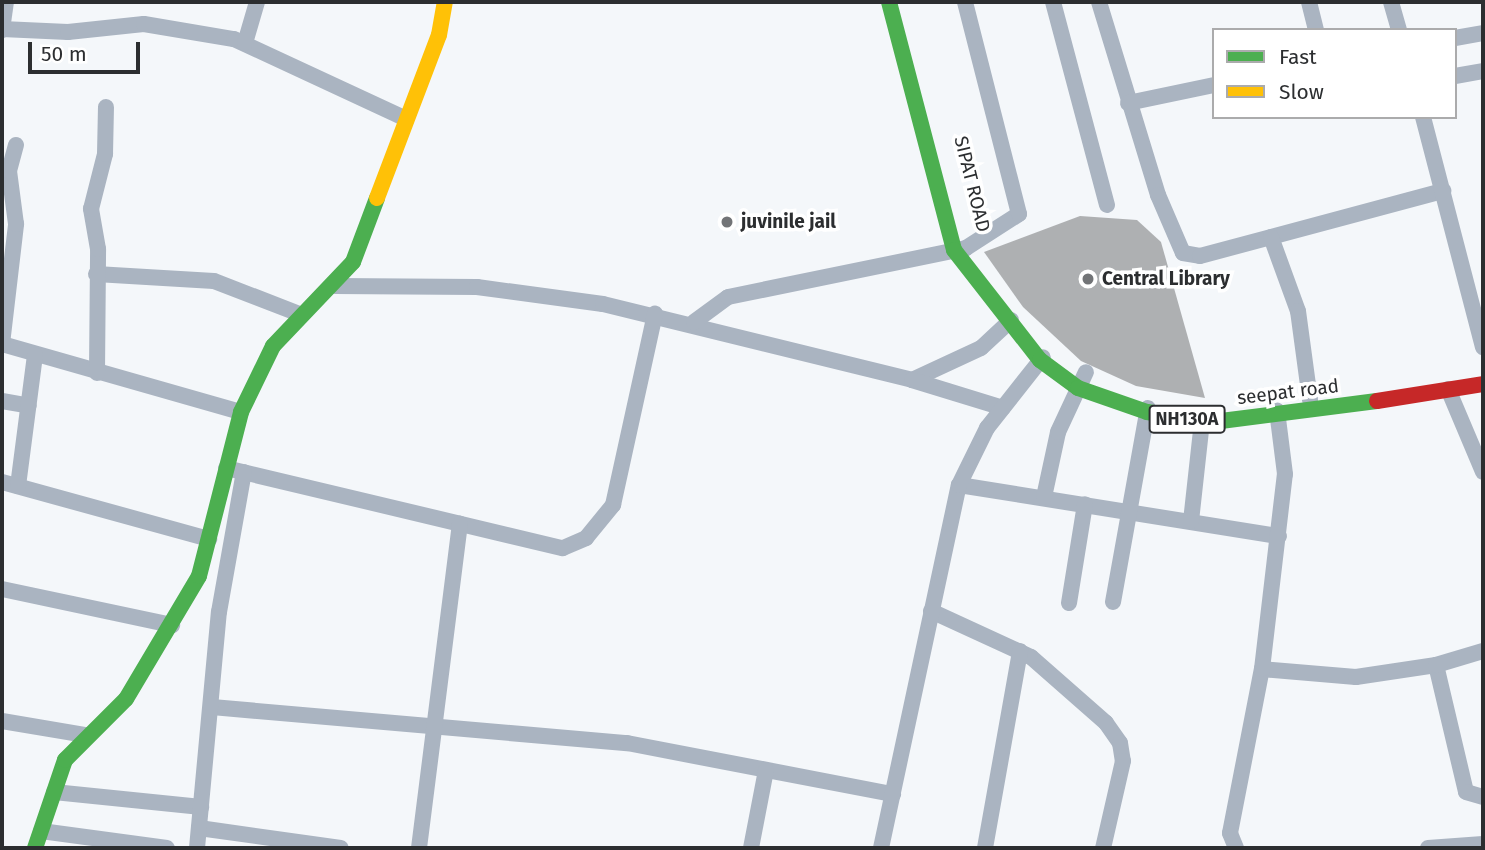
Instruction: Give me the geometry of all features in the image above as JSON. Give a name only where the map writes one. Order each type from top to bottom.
[{"type":"main road","points":[[35,848],[65,760],[86,734],[126,699],[199,576],[241,412],[273,346],[335,286],[353,262],[376,209],[406,119],[439,34],[445,2]]},
{"type":"main road","name":"SIPAT ROAD","points":[[890,2],[960,249],[1012,318],[1045,355]]},
{"type":"main road","name":"SIPAT ROAD","points":[[907,2],[960,249]]},
{"type":"main road","name":"seepat road","points":[[1045,355],[1086,372],[1149,405],[1277,411],[1310,400],[1483,374]]},
{"type":"main road","name":"seepat road","points":[[1045,355],[1078,388],[1202,421],[1483,384]]},
{"type":"street","points":[[6,2],[2,30],[68,33],[144,24],[246,43],[406,119]]},
{"type":"street","points":[[246,43],[257,2]]},
{"type":"street","points":[[694,322],[728,297],[931,260],[960,249],[1021,209],[965,2]]},
{"type":"street","points":[[1053,2],[1107,205]]},
{"type":"street","points":[[1099,2],[1128,103],[1183,253],[1196,257],[1443,191]]},
{"type":"street","points":[[1309,2],[1316,28]]},
{"type":"street","points":[[1391,2],[1398,28]]},
{"type":"street","points":[[1457,38],[1483,33]]},
{"type":"street","points":[[1457,76],[1483,71]]},
{"type":"street","points":[[1128,103],[1212,85]]},
{"type":"street","points":[[97,373],[98,249],[91,209],[105,153],[106,107]]},
{"type":"street","points":[[1424,119],[1483,346]]},
{"type":"street","points":[[16,145],[9,171],[16,224],[2,344],[241,412]]},
{"type":"street","points":[[1271,237],[1298,311],[1310,400]]},
{"type":"street","points":[[96,274],[214,281],[303,315]]},
{"type":"street","points":[[335,286],[477,287],[655,314],[912,380],[1003,408]]},
{"type":"street","points":[[226,468],[563,548],[601,525],[613,505],[655,314]]},
{"type":"street","points":[[912,380],[962,359],[1012,318]]},
{"type":"street","points":[[18,486],[35,355]]},
{"type":"street","points":[[881,848],[959,485],[1003,408],[1045,355]]},
{"type":"street","points":[[1044,497],[1058,432],[1086,372]]},
{"type":"street","points":[[1448,389],[1483,472]]},
{"type":"street","points":[[2,401],[29,406]]},
{"type":"street","points":[[1113,602],[1149,405]]},
{"type":"street","points":[[1236,848],[1230,833],[1262,668],[1285,474],[1277,411]]},
{"type":"street","points":[[1191,521],[1202,421]]},
{"type":"street","points":[[197,848],[219,612],[244,472]]},
{"type":"street","points":[[2,482],[209,539]]},
{"type":"street","points":[[959,485],[1279,536]]},
{"type":"street","points":[[1069,603],[1085,504]]},
{"type":"street","points":[[419,848],[439,725],[460,524]]},
{"type":"street","points":[[2,589],[172,625]]},
{"type":"street","points":[[931,611],[1020,651],[1086,701],[1119,743],[1123,761],[1103,848]]},
{"type":"street","points":[[985,848],[1020,651]]},
{"type":"street","points":[[1262,668],[1356,677],[1436,665],[1483,651]]},
{"type":"street","points":[[1436,665],[1466,792],[1483,797]]},
{"type":"street","points":[[212,707],[627,743],[893,794]]},
{"type":"street","points":[[2,721],[86,734]]},
{"type":"street","points":[[751,848],[766,770]]},
{"type":"street","points":[[54,792],[201,807]]},
{"type":"street","points":[[199,828],[341,848]]},
{"type":"street","points":[[41,831],[136,846],[167,848]]},
{"type":"street","points":[[1428,848],[1483,844]]},
{"type":"building","name":"Central Library","points":[[1080,216],[1137,220],[1161,242],[1205,398],[1136,386],[1081,361],[1023,307],[984,252]]},
{"type":"traffic: fast","points":[[889,2],[954,250],[1040,360],[1078,388],[1147,412],[1213,422],[1377,401]]},
{"type":"traffic: fast","points":[[35,848],[65,760],[126,699],[199,576],[241,412],[273,346],[353,262],[377,198]]},
{"type":"traffic: slow","points":[[377,198],[439,35],[445,2]]},
{"type":"traffic: jam","points":[[1377,401],[1483,384]]},
{"type":"place","name":"juvinile jail","points":[[727,222]]},
{"type":"place","name":"Central Library","points":[[1088,279]]}]
